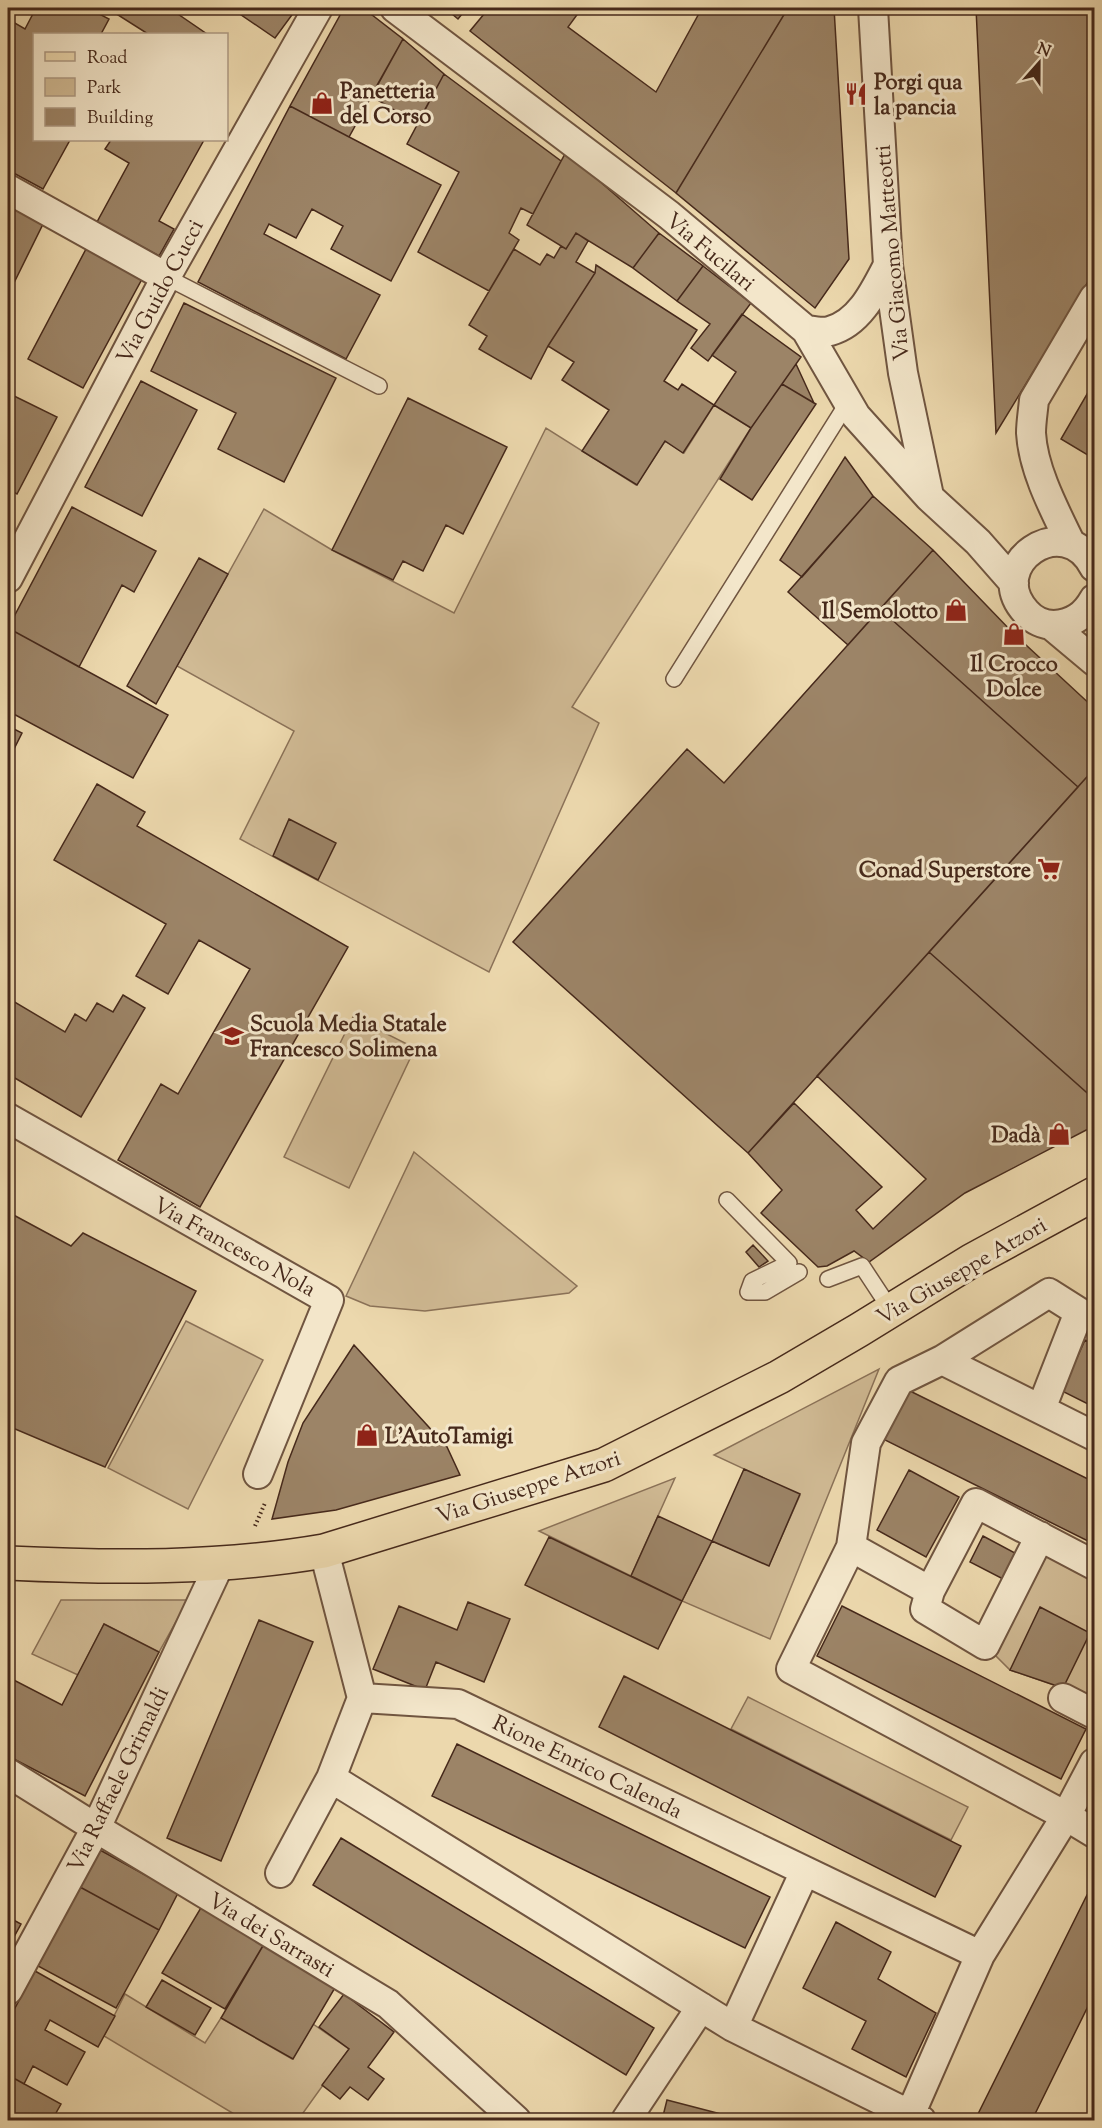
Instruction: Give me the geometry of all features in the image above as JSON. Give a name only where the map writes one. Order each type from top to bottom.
[{"type":"main road","name":"Via Giuseppe Atzori","points":[[8,1563],[64,1566],[220,1563],[324,1551],[604,1465],[779,1377],[971,1261],[1095,1194]]},
{"type":"street","name":"Via Guido Cucci","points":[[8,578],[166,277],[318,8]]},
{"type":"street","name":"Via Fucilari","points":[[395,8],[669,215],[806,330],[856,416],[929,497],[978,542],[1014,583],[1016,595],[1029,616],[1051,625],[1095,661]]},
{"type":"street","name":"Via Giacomo Matteotti","points":[[873,8],[888,265],[903,373],[929,497]]},
{"type":"street","points":[[8,189],[166,277]]},
{"type":"street","points":[[806,330],[829,331],[849,320],[866,304],[888,265]]},
{"type":"street","points":[[1071,544],[1049,498],[1037,460],[1031,434],[1032,418],[1034,400],[1095,298]]},
{"type":"street","points":[[978,542],[1028,552]]},
{"type":"street","points":[[1014,583],[1020,561],[1038,545],[1048,542],[1071,544],[1082,550],[1095,567]]},
{"type":"street","points":[[1051,625],[1065,624],[1078,619],[1089,609],[1095,599]]},
{"type":"street","name":"Via Francesco Nola","points":[[8,1118],[329,1300],[258,1474]]},
{"type":"street","points":[[1041,1409],[1079,1312],[1049,1293],[942,1360],[900,1381],[866,1443],[851,1547],[791,1669],[1095,1833]]},
{"type":"street","points":[[942,1360],[1095,1436]]},
{"type":"street","points":[[1040,1536],[985,1646],[925,1609],[930,1591],[976,1503],[1040,1536],[1095,1565]]},
{"type":"street","points":[[851,1547],[930,1591]]},
{"type":"street","points":[[280,1873],[332,1778],[362,1698],[324,1551]]},
{"type":"street","name":"Via Raffaele Grimaldi","points":[[8,1990],[96,1828],[220,1563]]},
{"type":"street","name":"Rione Enrico Calenda","points":[[362,1698],[458,1704],[980,1955]]},
{"type":"street","points":[[1063,1698],[1095,1714]]},
{"type":"street","points":[[332,1778],[733,2027],[916,2118],[980,1955],[1066,1816],[1095,1763]]},
{"type":"street","name":"Via dei Sarrasti","points":[[8,1773],[388,2004],[516,2121]]},
{"type":"street","points":[[733,2027],[805,1871]]},
{"type":"street","points":[[626,2121],[701,2007]]},
{"type":"lane","points":[[166,277],[379,386]]},
{"type":"lane","points":[[674,679],[848,402]]},
{"type":"lane","points":[[727,1200],[789,1263],[752,1281],[748,1292],[765,1292],[799,1272]]},
{"type":"lane","points":[[828,1279],[862,1266],[891,1310]]},
{"type":"path","points":[[255,1560],[254,1528],[272,1488],[258,1474]]},
{"type":"green space","points":[[714,405],[751,428],[572,707],[599,723],[489,972],[240,839],[294,731],[177,666],[264,509],[332,550],[454,613],[546,428],[636,485],[665,441],[684,453]]},
{"type":"green space","points":[[353,1017],[415,1048],[349,1188],[284,1157]]},
{"type":"green space","points":[[414,1152],[577,1286],[569,1293],[425,1311],[370,1306],[346,1296]]},
{"type":"green space","points":[[186,1321],[263,1360],[188,1509],[108,1468]]},
{"type":"green space","points":[[879,1369],[770,1639],[682,1601],[712,1541],[769,1565],[800,1495],[714,1455]]},
{"type":"green space","points":[[675,1478],[631,1576],[539,1531]]},
{"type":"green space","points":[[1040,1536],[1094,1565],[1094,1714],[1063,1688],[1010,1670],[985,1645]]},
{"type":"green space","points":[[61,1600],[188,1600],[159,1652],[104,1624],[78,1675],[32,1654]]},
{"type":"green space","points":[[748,1697],[968,1807],[951,1840],[731,1729]]},
{"type":"green space","points":[[125,1994],[205,2043],[221,2018],[292,2059],[313,2024],[349,2049],[298,2120],[244,2120],[104,2036]]},
{"type":"building","points":[[36,8],[88,8],[109,19],[102,33],[33,33],[33,141],[69,141],[43,189],[8,170],[8,19],[25,29]]},
{"type":"building","points":[[107,8],[169,8],[206,33],[146,33]]},
{"type":"building","points":[[231,8],[297,8],[275,38]]},
{"type":"building","points":[[344,8],[363,8],[403,39],[349,137],[290,106]]},
{"type":"building","points":[[445,8],[467,8],[458,19]]},
{"type":"building","points":[[489,8],[582,8],[568,27],[656,92],[702,8],[788,8],[676,193],[470,31]]},
{"type":"building","points":[[788,8],[834,8],[849,259],[815,308],[676,193]]},
{"type":"building","points":[[976,8],[1094,8],[1094,272],[996,433]]},
{"type":"building","points":[[403,39],[444,74],[417,124],[371,96]]},
{"type":"building","points":[[444,74],[561,161],[533,214],[521,208],[509,233],[519,240],[489,291],[418,252],[459,172],[407,144]]},
{"type":"building","points":[[290,106],[441,185],[391,281],[331,249],[343,226],[312,209],[296,238],[269,224],[264,234],[380,295],[346,359],[198,282]]},
{"type":"building","points":[[110,141],[203,141],[159,221],[174,229],[159,256],[97,222],[129,163],[105,149]]},
{"type":"building","points":[[566,152],[659,233],[633,268],[576,233],[566,249],[527,225]]},
{"type":"building","points":[[8,201],[45,220],[8,295]]},
{"type":"building","points":[[576,233],[588,241],[576,262],[595,273],[548,346],[531,379],[479,349],[487,336],[469,325],[514,249],[540,265],[547,254],[554,258],[561,246],[566,249]]},
{"type":"building","points":[[659,233],[703,266],[677,301],[633,268]]},
{"type":"building","points":[[86,249],[142,279],[83,388],[28,359]]},
{"type":"building","points":[[596,265],[697,330],[664,381],[678,390],[682,384],[714,405],[683,453],[665,441],[637,485],[582,451],[609,410],[562,380],[574,362],[548,346],[595,273]]},
{"type":"building","points":[[703,266],[751,303],[708,361],[691,348],[710,324],[677,301]]},
{"type":"building","points":[[184,303],[336,378],[284,482],[218,449],[236,413],[151,371]]},
{"type":"building","points":[[742,314],[801,357],[751,428],[714,405],[736,372],[712,355]]},
{"type":"building","points":[[796,364],[814,403],[782,384]]},
{"type":"building","points":[[141,381],[197,410],[142,516],[85,487]]},
{"type":"building","points":[[1094,382],[1094,451],[1091,457],[1061,439]]},
{"type":"building","points":[[782,384],[816,404],[752,500],[720,479],[751,428]]},
{"type":"building","points":[[8,393],[57,417],[17,494],[8,489]]},
{"type":"building","points":[[408,398],[507,447],[463,534],[446,525],[423,571],[403,561],[393,580],[332,550]]},
{"type":"building","points":[[845,457],[873,496],[802,577],[780,560]]},
{"type":"building","points":[[873,496],[933,550],[848,645],[788,592]]},
{"type":"building","points":[[72,507],[156,551],[134,592],[122,585],[79,667],[8,628]]},
{"type":"building","points":[[933,550],[1014,634],[1094,708],[1094,769],[1078,787],[880,609]]},
{"type":"building","points":[[199,558],[228,574],[156,704],[127,686]]},
{"type":"building","points":[[880,609],[1078,787],[748,1153],[513,942],[687,749],[724,783]]},
{"type":"building","points":[[8,628],[168,715],[133,778],[8,711]]},
{"type":"building","points":[[8,726],[22,733],[8,761]]},
{"type":"building","name":"Conad Superstore","points":[[1094,769],[1094,1099],[929,952]]},
{"type":"building","points":[[97,784],[145,812],[137,826],[348,947],[200,1207],[118,1160],[161,1084],[178,1094],[250,969],[199,940],[168,994],[136,976],[166,924],[54,860]]},
{"type":"building","points":[[289,819],[336,843],[318,880],[273,856]]},
{"type":"building","points":[[929,952],[1094,1099],[1094,1126],[965,1193],[869,1262],[854,1251],[827,1266],[818,1267],[761,1213],[782,1190],[748,1153],[794,1103],[882,1187],[856,1210],[873,1229],[926,1179],[817,1076]]},
{"type":"building","points":[[123,995],[145,1008],[81,1117],[8,1074],[8,998],[65,1032],[75,1014],[86,1021],[97,1003],[113,1012]]},
{"type":"building","points":[[8,1212],[71,1246],[83,1233],[196,1291],[105,1467],[8,1426]]},
{"type":"building","points":[[753,1245],[768,1261],[759,1267],[746,1252]]},
{"type":"building","points":[[1085,1340],[1094,1344],[1094,1407],[1062,1391]]},
{"type":"building","name":"L'AutoTamigi","points":[[354,1345],[447,1447],[460,1475],[336,1510],[272,1519],[288,1462],[303,1423]]},
{"type":"building","points":[[908,1390],[1094,1482],[1094,1544],[883,1439]]},
{"type":"building","points":[[744,1469],[800,1494],[769,1566],[712,1541]]},
{"type":"building","points":[[909,1470],[959,1497],[926,1557],[877,1530]]},
{"type":"building","points":[[658,1516],[712,1541],[682,1601],[631,1576]]},
{"type":"building","points":[[983,1536],[1015,1553],[1003,1579],[970,1562]]},
{"type":"building","points":[[549,1537],[682,1601],[658,1649],[525,1585]]},
{"type":"building","points":[[468,1602],[510,1619],[484,1682],[436,1662],[425,1690],[373,1669],[399,1606],[457,1630]]},
{"type":"building","points":[[842,1606],[1086,1729],[1061,1779],[817,1656]]},
{"type":"building","points":[[1040,1607],[1090,1633],[1063,1688],[1010,1670]]},
{"type":"building","points":[[259,1620],[313,1642],[221,1861],[167,1838]]},
{"type":"building","points":[[104,1624],[159,1652],[85,1796],[8,1756],[8,1677],[62,1705]]},
{"type":"building","points":[[624,1676],[961,1846],[935,1897],[599,1727]]},
{"type":"building","points":[[457,1744],[770,1897],[745,1948],[432,1796]]},
{"type":"building","points":[[341,1838],[654,2028],[626,2075],[313,1885]]},
{"type":"building","points":[[100,1850],[178,1893],[159,1930],[80,1887]]},
{"type":"building","points":[[80,1887],[159,1930],[116,2008],[38,1966]]},
{"type":"building","points":[[1087,1895],[1094,1898],[1094,1994],[1032,2120],[975,2120]]},
{"type":"building","points":[[202,1906],[264,1944],[225,2009],[162,1973]]},
{"type":"building","points":[[8,1917],[21,1924],[8,1948]]},
{"type":"building","points":[[836,1922],[891,1952],[878,1979],[936,2013],[906,2077],[852,2049],[866,2021],[803,1988]]},
{"type":"building","points":[[264,1944],[336,1986],[293,2059],[221,2018]]},
{"type":"building","points":[[35,1971],[115,2016],[98,2047],[50,2020],[45,2030],[85,2052],[67,2085],[33,2066],[24,2084],[8,2075],[8,2021]]},
{"type":"building","points":[[162,1980],[211,2008],[195,2035],[146,2007]]},
{"type":"building","points":[[344,1994],[394,2032],[368,2067],[384,2079],[368,2100],[350,2087],[340,2099],[322,2085],[349,2049],[319,2027]]},
{"type":"building","points":[[8,2075],[61,2104],[52,2120],[8,2120]]},
{"type":"building","points":[[667,2100],[744,2120],[662,2120]]},
{"type":"place","name":"Porgi qua la pancia","points":[[856,94]]},
{"type":"place","name":"Panetteria del Corso","points":[[322,103]]},
{"type":"place","name":"Il Semolotto","points":[[956,610]]},
{"type":"place","name":"Il Crocco Dolce","points":[[1014,634]]},
{"type":"place","name":"Conad Superstore","points":[[1049,869]]},
{"type":"place","name":"Scuola Media Statale Francesco Solimena","points":[[232,1036]]},
{"type":"place","name":"Dadà","points":[[1059,1134]]},
{"type":"place","name":"L'AutoTamigi","points":[[367,1435]]}]
